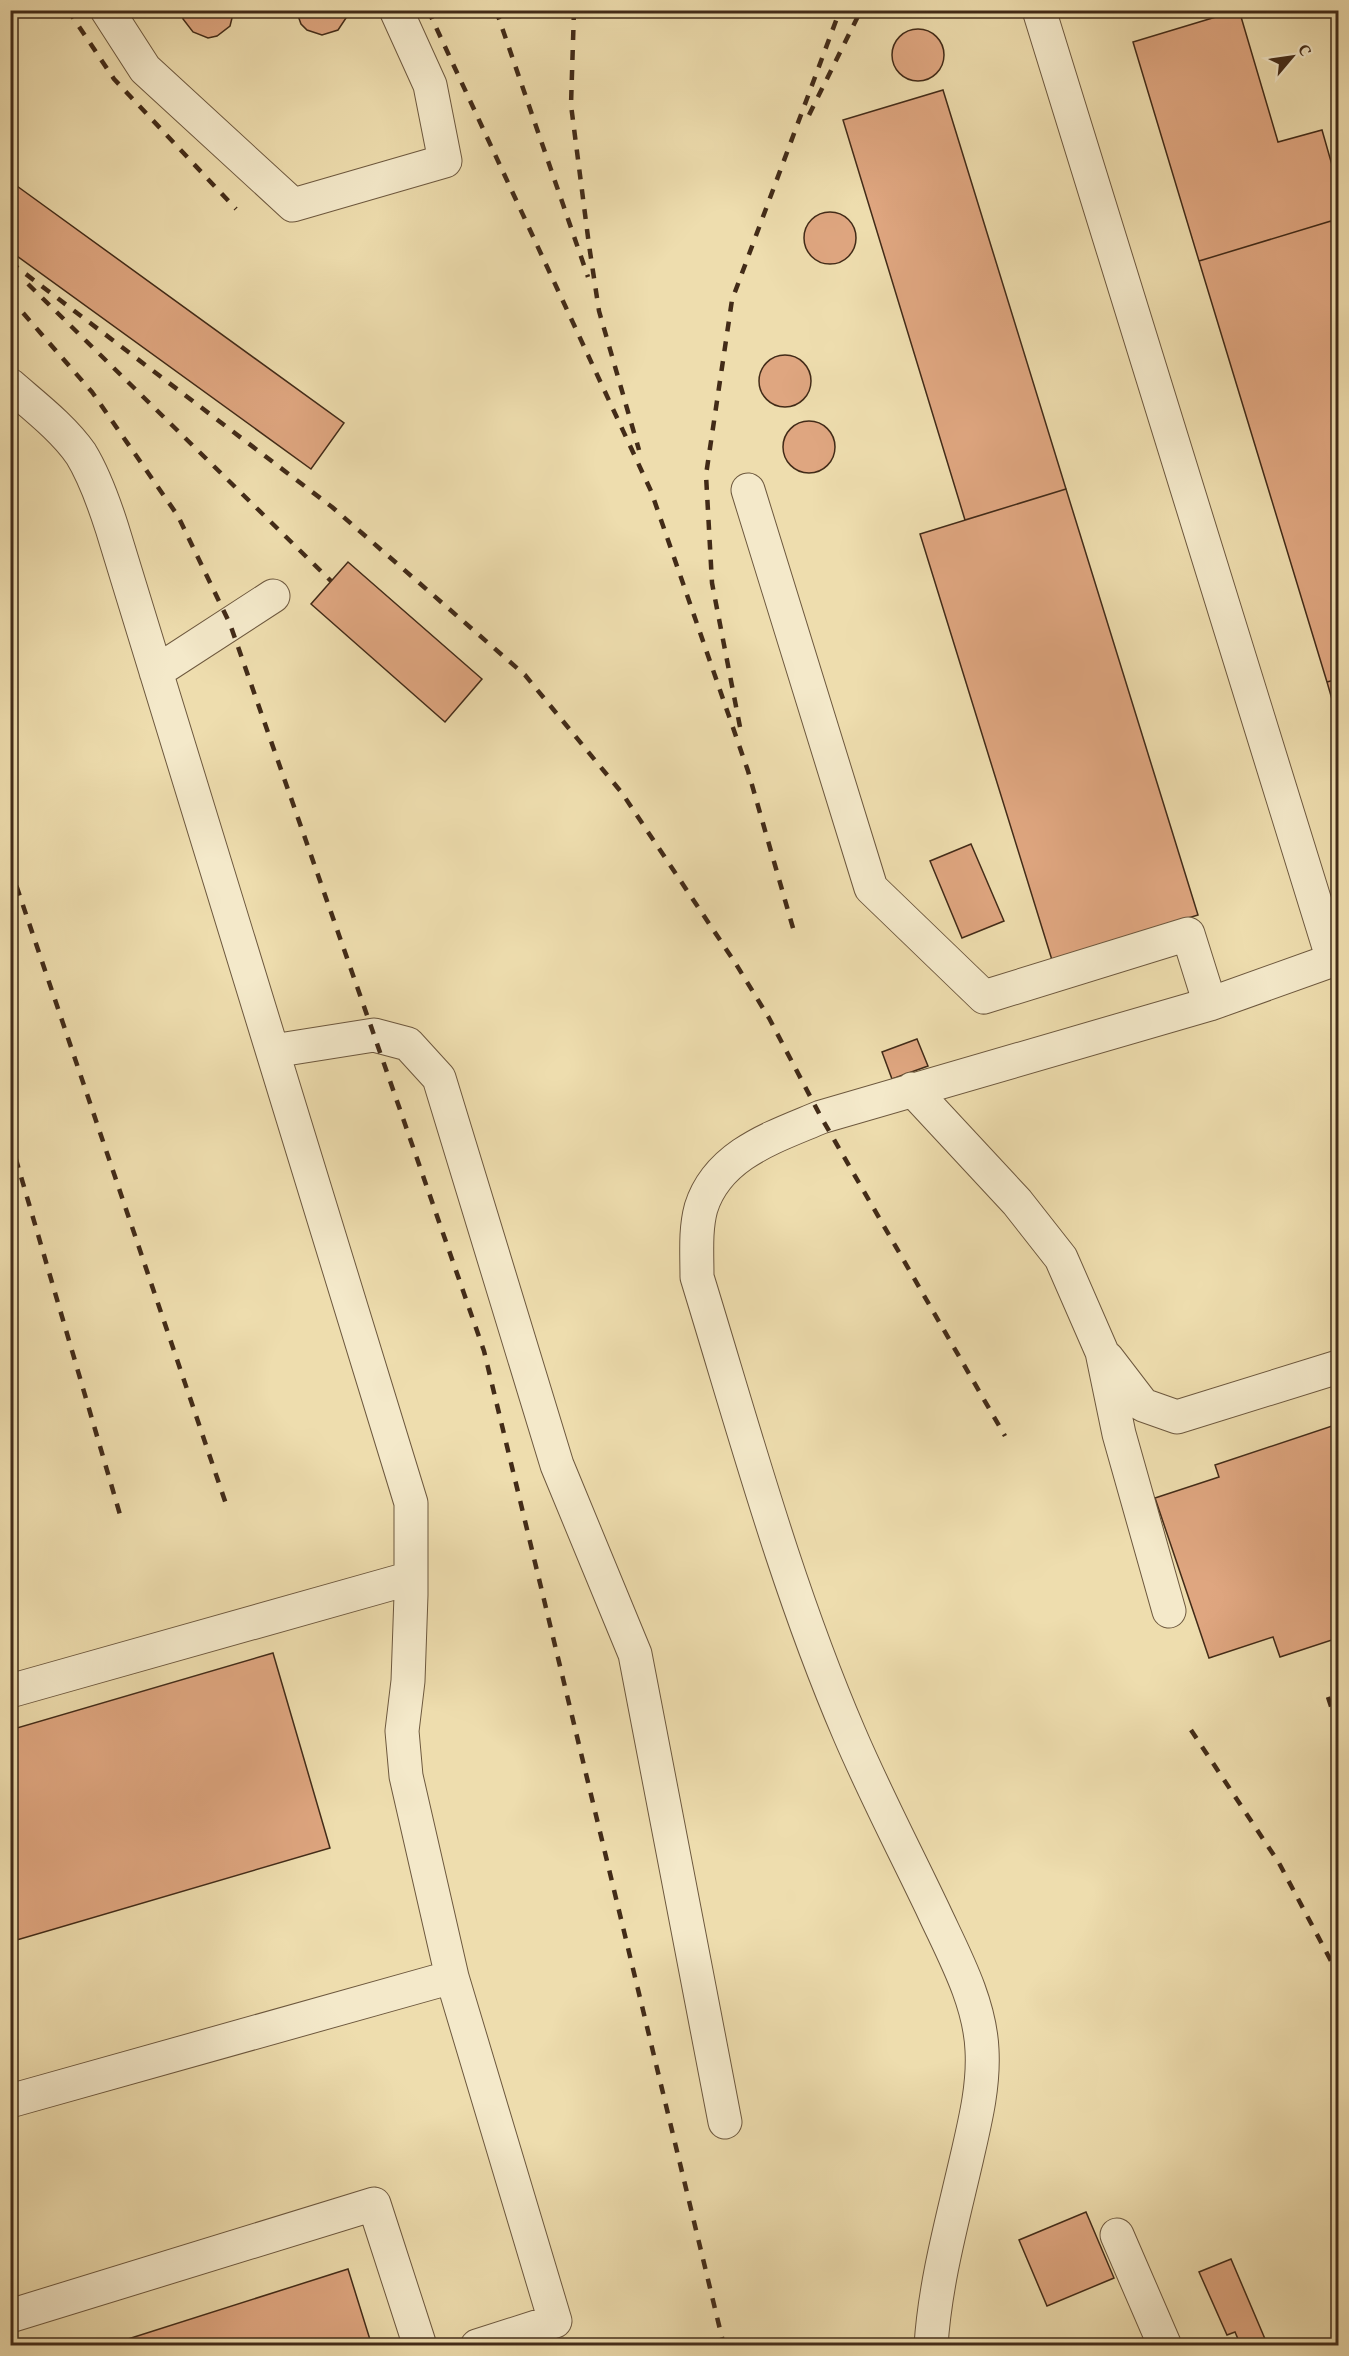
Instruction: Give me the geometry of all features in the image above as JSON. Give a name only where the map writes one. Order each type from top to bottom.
[{"type":"lane","points":[[107,10],[145,69],[293,206],[445,162],[430,86],[396,10]]},
{"type":"lane","points":[[932,2346],[933,2326],[945,2255],[979,2104],[982,2050],[976,2011],[948,1942],[850,1735],[818,1657],[768,1508],[698,1276],[696,1237],[701,1207],[715,1179],[735,1158],[763,1142],[821,1117],[1210,1004],[1336,959],[1039,10]]},
{"type":"lane","points":[[10,385],[55,426],[80,453],[94,479],[112,528],[411,1503],[408,1681],[402,1731],[406,1776],[452,1977],[555,2321],[494,2343]]},
{"type":"lane","points":[[748,490],[871,888],[984,998],[1188,934],[1210,1004]]},
{"type":"lane","points":[[156,672],[273,596]]},
{"type":"lane","points":[[273,1051],[374,1035],[408,1044],[439,1078],[557,1465],[635,1654],[725,2122]]},
{"type":"lane","points":[[912,1089],[1017,1202],[1061,1258],[1102,1352],[1119,1434],[1169,1611]]},
{"type":"lane","points":[[1102,1352],[1143,1405],[1177,1417],[1338,1367]]},
{"type":"lane","points":[[10,1691],[411,1578]]},
{"type":"lane","points":[[10,2101],[452,1977]]},
{"type":"lane","points":[[10,2316],[374,2204],[420,2346]]},
{"type":"lane","points":[[1117,2235],[1165,2346]]},
{"type":"building","points":[[182,10],[234,10],[230,26],[217,36],[208,38],[193,32],[183,19]]},
{"type":"building","points":[[296,10],[348,10],[348,15],[338,30],[322,35],[307,30],[301,24]]},
{"type":"building","points":[[1239,10],[1278,142],[1322,130],[1338,186],[1338,219],[1199,261],[1133,42]]},
{"type":"building","points":[[918,29],[928,31],[936,37],[942,45],[944,55],[942,65],[936,73],[928,79],[918,81],[908,79],[900,73],[894,65],[892,55],[894,45],[900,37],[908,31]]},
{"type":"building","points":[[943,90],[1066,489],[965,520],[843,120]]},
{"type":"building","points":[[10,181],[344,423],[311,469],[10,251]]},
{"type":"building","points":[[830,212],[840,214],[848,220],[854,228],[856,238],[854,248],[848,256],[840,262],[830,264],[820,262],[812,256],[806,248],[804,238],[806,228],[812,220],[820,214]]},
{"type":"building","points":[[1331,221],[1338,244],[1338,679],[1327,682],[1199,261]]},
{"type":"building","points":[[785,355],[795,357],[803,363],[809,371],[811,381],[809,391],[803,399],[795,405],[785,407],[775,405],[767,399],[761,391],[759,381],[761,371],[767,363],[775,357]]},
{"type":"building","points":[[809,421],[819,423],[827,429],[833,437],[835,447],[833,457],[827,465],[819,471],[809,473],[799,471],[791,465],[785,457],[783,447],[785,437],[791,429],[799,423]]},
{"type":"building","points":[[1066,489],[1198,915],[1052,960],[920,534]]},
{"type":"building","points":[[348,562],[482,679],[445,722],[311,604]]},
{"type":"building","points":[[1338,679],[1338,720],[1327,682]]},
{"type":"building","points":[[971,844],[1004,921],[962,938],[930,861]]},
{"type":"building","points":[[917,1039],[928,1066],[892,1079],[882,1052]]},
{"type":"building","points":[[1338,1424],[1338,1638],[1280,1657],[1273,1637],[1209,1658],[1155,1498],[1219,1477],[1215,1465]]},
{"type":"building","points":[[273,1653],[330,1848],[10,1942],[10,1730]]},
{"type":"building","points":[[1086,2212],[1114,2278],[1047,2306],[1019,2240]]},
{"type":"building","points":[[1231,2259],[1268,2346],[1241,2346],[1235,2332],[1227,2335],[1199,2272]]},
{"type":"building","points":[[348,2269],[372,2346],[106,2346]]},
{"type":"railway","points":[[68,10],[114,79],[236,209]]},
{"type":"railway","points":[[428,10],[651,491],[748,771],[795,935]]},
{"type":"railway","points":[[496,10],[588,277]]},
{"type":"railway","points":[[574,10],[571,105],[589,245],[599,311],[639,450]]},
{"type":"railway","points":[[740,727],[712,583],[706,475],[732,300],[840,10]]},
{"type":"railway","points":[[809,115],[861,10]]},
{"type":"railway","points":[[10,262],[332,507],[525,675],[622,793],[736,964],[769,1018],[821,1117],[1005,1436]]},
{"type":"railway","points":[[28,284],[331,581]]},
{"type":"railway","points":[[10,298],[92,392],[178,516],[230,624],[374,1035],[484,1351],[724,2346]]},
{"type":"railway","points":[[10,867],[227,1507]]},
{"type":"railway","points":[[10,1139],[121,1518]]},
{"type":"railway","points":[[1328,1697],[1338,1728]]},
{"type":"railway","points":[[1191,1730],[1279,1863],[1338,1974]]}]
